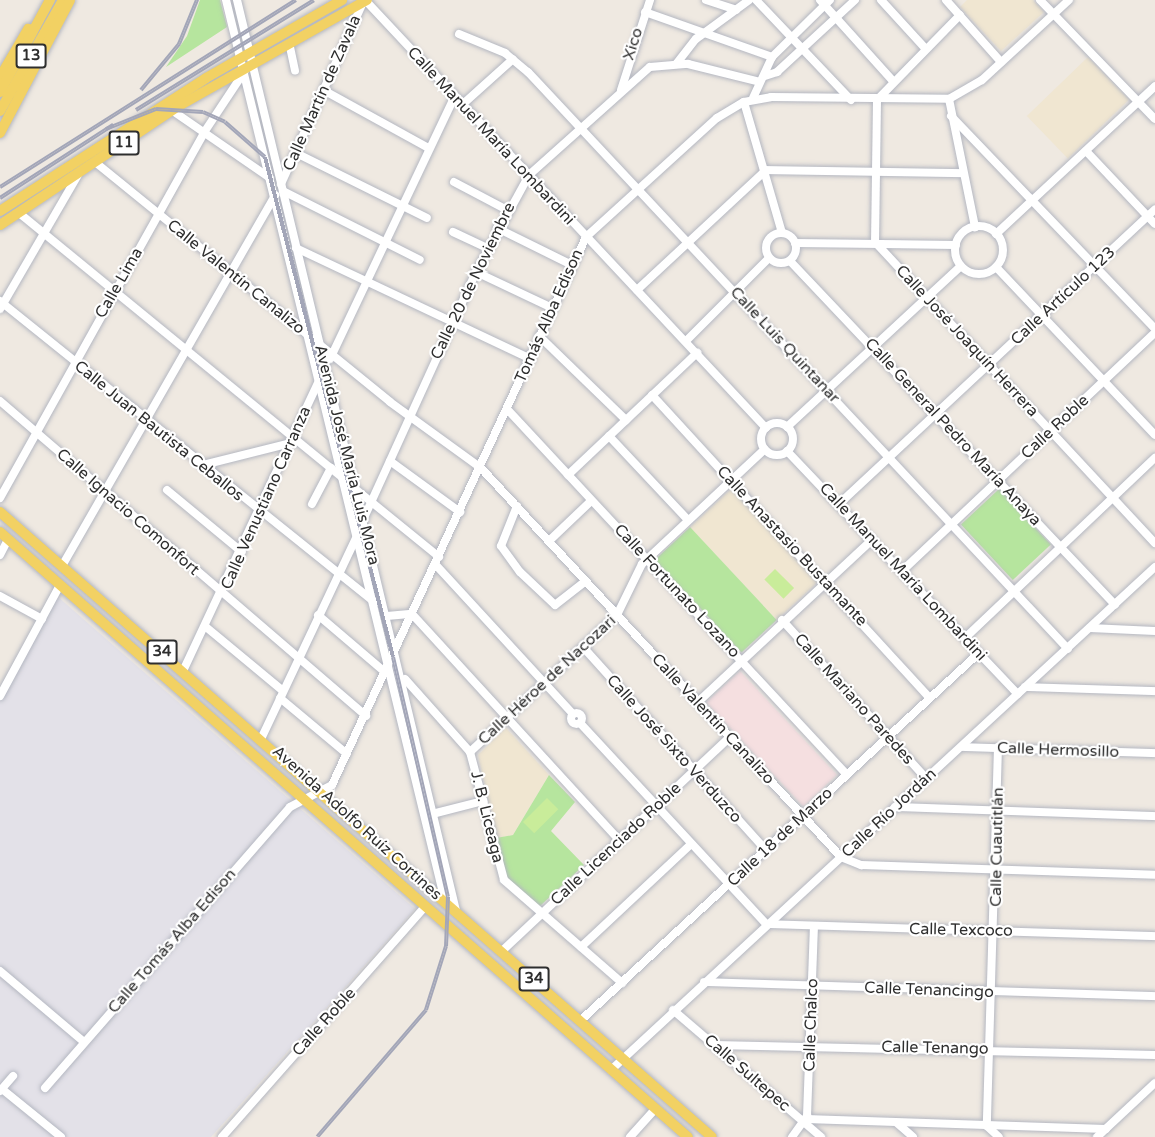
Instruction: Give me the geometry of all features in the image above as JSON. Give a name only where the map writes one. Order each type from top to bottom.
[{"type":"main road","name":"13","points":[[0,92],[50,0]]},
{"type":"main road","points":[[0,77],[50,0]]},
{"type":"main road","name":"13","points":[[0,111],[63,0]]},
{"type":"main road","points":[[0,133],[70,0]]},
{"type":"main road","name":"11","points":[[0,211],[161,106],[342,0]]},
{"type":"main road","name":"11","points":[[0,225],[174,110],[290,47],[365,1]]},
{"type":"main road","name":"Avenida Adolfo Ruíz Cortines","points":[[0,512],[323,793],[712,1137]]},
{"type":"main road","name":"Avenida Adolfo Ruíz Cortines","points":[[4,536],[688,1137]]},
{"type":"street","name":"Avenida José María Luis Mora","points":[[226,0],[245,57],[270,178],[279,190],[308,336],[342,477],[376,603],[445,901]]},
{"type":"street","name":"Xico","points":[[621,90],[650,0]]},
{"type":"street","points":[[706,0],[736,10]]},
{"type":"street","points":[[677,63],[704,36],[749,0]]},
{"type":"street","points":[[756,0],[851,100]]},
{"type":"street","points":[[677,63],[763,79],[802,49],[855,0]]},
{"type":"street","points":[[881,0],[925,48]]},
{"type":"street","points":[[946,0],[1001,62]]},
{"type":"street","points":[[1040,0],[1155,119]]},
{"type":"street","points":[[975,227],[949,99],[1001,62],[1069,0]]},
{"type":"street","name":"Avenida José María Luis Mora","points":[[238,1],[245,57]]},
{"type":"street","name":"Calle Martín de Zavala","points":[[62,566],[230,271],[279,190],[365,1]]},
{"type":"street","name":"Calle Manuel María Lombardini","points":[[365,1],[686,340],[766,428]]},
{"type":"street","points":[[753,98],[772,57],[825,2],[836,18],[893,81]]},
{"type":"street","points":[[645,12],[704,36],[772,57]]},
{"type":"street","points":[[875,242],[877,100],[925,48],[960,15]]},
{"type":"street","name":"Calle Luis Quintanar","points":[[459,34],[496,48],[513,59],[580,126],[1068,649]]},
{"type":"street","points":[[290,47],[295,70]]},
{"type":"street","points":[[463,104],[513,59]]},
{"type":"street","name":"Calle 20 de Noviembre","points":[[363,520],[487,248],[529,175],[580,126],[650,67],[677,63]]},
{"type":"street","name":"Avenida José María Luis Mora","points":[[248,70],[296,248],[353,487],[403,677],[436,813],[456,911]]},
{"type":"street","name":"Calle Lima","points":[[0,498],[205,131],[248,70]]},
{"type":"street","points":[[996,234],[1155,86]]},
{"type":"street","points":[[325,91],[427,147]]},
{"type":"street","name":"Calle Venustiano Carranza","points":[[183,671],[224,593],[427,147],[454,96]]},
{"type":"street","name":"Tomás Alba Edison","points":[[323,793],[347,754],[366,716],[531,359],[570,264],[586,237],[717,118],[753,98],[949,99]]},
{"type":"street","points":[[744,102],[766,170],[782,233],[795,243],[875,242],[956,245]]},
{"type":"street","points":[[161,106],[174,110],[270,178]]},
{"type":"street","points":[[951,116],[1034,199],[1155,331]]},
{"type":"street","points":[[1086,151],[1155,224]]},
{"type":"street","points":[[296,153],[427,218]]},
{"type":"street","name":"Calle Valentín Canalizo","points":[[95,162],[318,344],[409,416],[481,468],[841,857]]},
{"type":"street","points":[[637,290],[766,170],[963,173]]},
{"type":"street","points":[[1,305],[79,173]]},
{"type":"street","points":[[454,182],[507,210]]},
{"type":"street","points":[[279,190],[420,260]]},
{"type":"street","name":"Calle Artículo 123","points":[[839,504],[1155,209]]},
{"type":"street","points":[[19,213],[292,440],[342,477]]},
{"type":"street","points":[[975,227],[996,234],[1002,254],[996,267],[975,274],[961,266],[956,245],[963,233],[975,227]]},
{"type":"street","points":[[497,228],[570,264]]},
{"type":"street","points":[[453,232],[487,248]]},
{"type":"street","points":[[769,258],[766,244],[782,233]]},
{"type":"street","name":"Calle José Joaquín Herrera","points":[[875,242],[1155,543]]},
{"type":"street","points":[[769,258],[790,261],[795,243]]},
{"type":"street","points":[[296,248],[531,359]]},
{"type":"street","points":[[686,340],[769,258]]},
{"type":"street","name":"Calle General Pedro María Anaya","points":[[790,261],[1115,605]]},
{"type":"street","points":[[787,427],[793,441],[787,451],[773,454],[765,449],[766,428],[787,427],[961,266]]},
{"type":"street","points":[[996,267],[1155,435]]},
{"type":"street","points":[[476,272],[552,308]]},
{"type":"street","name":"Calle Juan Bautista Ceballos","points":[[1,305],[146,418],[259,513],[376,603]]},
{"type":"street","name":"Calle Roble","points":[[902,571],[1155,331]]},
{"type":"street","points":[[539,336],[626,420]]},
{"type":"street","points":[[568,475],[698,353]]},
{"type":"street","name":"Calle Anastasio Bustamante","points":[[652,395],[827,582],[930,698]]},
{"type":"street","name":"Calle Ignacio Comonfort","points":[[0,401],[366,716]]},
{"type":"street","name":"Calle Fortunato Lozano","points":[[507,409],[846,774]]},
{"type":"street","points":[[609,436],[687,519]]},
{"type":"street","points":[[203,465],[292,440]]},
{"type":"street","name":"Calle Héroe de Nacozari","points":[[470,752],[617,615],[648,559],[687,519],[765,449]]},
{"type":"street","name":"Calle Manuel María Lombardini","points":[[787,451],[1018,694]]},
{"type":"street","points":[[965,638],[1155,458]]},
{"type":"street","points":[[390,461],[460,512]]},
{"type":"street","points":[[312,504],[331,468]]},
{"type":"street","points":[[353,487],[437,560],[573,714],[573,723],[580,723],[766,924]]},
{"type":"street","points":[[167,490],[242,552]]},
{"type":"street","points":[[549,541],[591,501]]},
{"type":"street","points":[[517,506],[501,546],[520,572],[555,605],[586,581]]},
{"type":"street","points":[[261,739],[336,574],[358,534]]},
{"type":"street","points":[[0,555],[4,536]]},
{"type":"street","points":[[698,702],[782,620],[872,540]]},
{"type":"street","name":"Calle Río Jordán","points":[[611,1070],[622,1057],[766,924],[1154,570]]},
{"type":"street","points":[[0,696],[60,585]]},
{"type":"street","points":[[0,596],[42,619]]},
{"type":"street","points":[[387,616],[412,614],[618,839]]},
{"type":"street","points":[[318,615],[386,673]]},
{"type":"street","name":"Calle Mariano Paredes","points":[[782,620],[926,778]]},
{"type":"street","points":[[206,627],[347,754]]},
{"type":"street","points":[[1090,628],[1155,631]]},
{"type":"street","name":"Calle José Sixto Verduzco","points":[[583,648],[766,850]]},
{"type":"street","name":"Calle 18 de Marzo","points":[[580,1021],[979,653]]},
{"type":"street","name":"J. B. Liceaga","points":[[390,663],[470,752],[502,876],[622,983]]},
{"type":"street","points":[[1025,687],[1155,691]]},
{"type":"street","name":"Calle Licenciado Roble","points":[[502,951],[618,839],[657,806],[730,737]]},
{"type":"street","name":"Calle Hermosillo","points":[[962,747],[1155,753]]},
{"type":"street","name":"Calle Cuautitlán","points":[[987,1126],[992,1049],[999,812],[998,747]]},
{"type":"street","points":[[302,797],[323,793]]},
{"type":"street","name":"Calle Tomás Alba Edison","points":[[45,1088],[302,797]]},
{"type":"street","points":[[436,813],[483,801]]},
{"type":"street","points":[[895,807],[1155,816]]},
{"type":"street","points":[[581,947],[691,844]]},
{"type":"street","points":[[841,857],[855,865],[1155,875]]},
{"type":"street","name":"Calle Roble","points":[[222,1137],[426,906]]},
{"type":"street","name":"Calle Texcoco","points":[[766,924],[1155,936]]},
{"type":"street","name":"Calle Chalco","points":[[805,1121],[814,927]]},
{"type":"street","points":[[0,971],[84,1042]]},
{"type":"street","name":"Calle Tenancingo","points":[[704,982],[1155,996]]},
{"type":"street","name":"Calle Sultepec","points":[[673,1010],[821,1137]]},
{"type":"street","name":"Calle Tenango","points":[[715,1045],[992,1049],[1155,1055]]},
{"type":"street","points":[[13,1076],[1,1090],[61,1137]]},
{"type":"street","points":[[1097,1137],[1155,1083]]},
{"type":"street","points":[[630,1137],[655,1109]]},
{"type":"street","points":[[792,1137],[805,1121],[1106,1129]]},
{"type":"street","points":[[897,1123],[912,1137]]},
{"type":"street","points":[[987,1126],[999,1137]]},
{"type":"shaded area","points":[[967,0],[1033,0],[1044,12],[1001,51],[960,7]]},
{"type":"shaded area","points":[[1088,57],[1129,99],[1068,158],[1027,116]]},
{"type":"shaded area","points":[[731,489],[818,582],[777,620],[690,527]]},
{"type":"shaded area","points":[[57,596],[415,909],[211,1137],[0,1137],[0,699]]},
{"type":"shaded area","points":[[740,671],[837,775],[803,806],[706,702]]},
{"type":"shaded area","points":[[506,728],[549,775],[513,835],[496,838],[478,755]]},
{"type":"green space","points":[[200,0],[220,0],[227,27],[166,67],[187,36]]},
{"type":"green space","points":[[999,489],[1051,545],[1013,580],[961,524]]},
{"type":"green space","points":[[690,527],[777,620],[742,653],[655,560]]},
{"type":"green space","points":[[775,569],[794,588],[783,599],[764,580]]},
{"type":"green space","points":[[549,775],[575,802],[551,831],[584,865],[540,906],[505,877],[496,838],[513,835]]},
{"type":"green space","points":[[547,798],[558,809],[534,833],[523,822]]},
{"type":"railway","points":[[141,90],[179,44],[197,0]]},
{"type":"railway","points":[[0,187],[296,0]]},
{"type":"railway","points":[[136,110],[314,0]]},
{"type":"railway","points":[[106,129],[156,109],[203,112],[225,122],[265,157],[393,657],[448,897],[446,946],[426,1010],[317,1137]]},
{"type":"railway","points":[[0,198],[113,125]]}]
